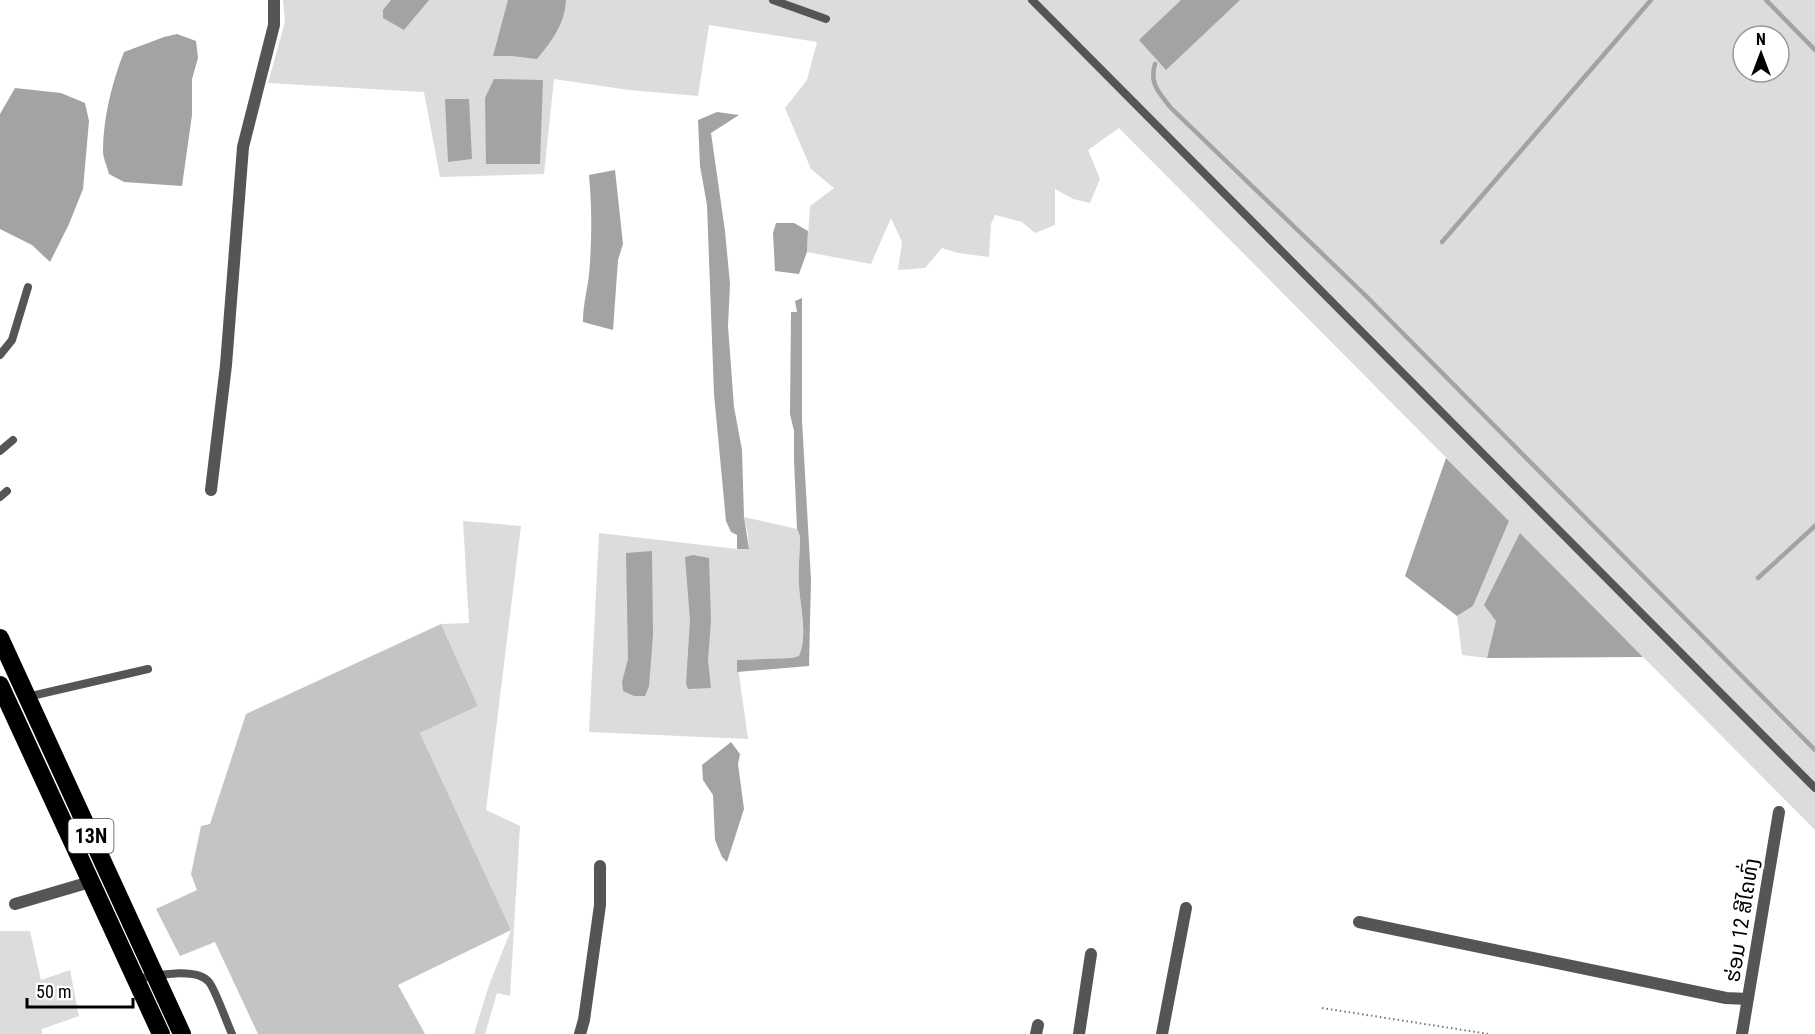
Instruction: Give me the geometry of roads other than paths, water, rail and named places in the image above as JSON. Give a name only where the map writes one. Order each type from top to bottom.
[{"type":"highway","name":"13N","points":[[0,638],[182,1034]]},
{"type":"highway","name":"13N","points":[[0,685],[161,1034]]},
{"type":"street","points":[[212,490],[226,365],[243,147],[274,25],[274,0]]},
{"type":"street","name":"ຮ່ອມ 12 ສີໄຄທົ່ງ","points":[[1742,1034],[1779,812]]},
{"type":"street","points":[[580,1034],[584,1020],[600,905],[600,866]]},
{"type":"street","points":[[15,904],[90,882]]},
{"type":"street","points":[[1162,1034],[1186,908]]},
{"type":"street","points":[[1359,922],[1726,998],[1748,999]]},
{"type":"street","points":[[1079,1034],[1091,954]]},
{"type":"lane","points":[[773,0],[826,19]]},
{"type":"lane","points":[[1032,0],[1815,788]]},
{"type":"lane","points":[[0,355],[12,340],[28,287]]},
{"type":"lane","points":[[0,451],[13,440]]},
{"type":"lane","points":[[27,697],[148,669]]},
{"type":"lane","points":[[136,979],[176,973],[197,975],[209,981],[232,1034]]},
{"type":"waterway","points":[[1442,242],[1651,0]]},
{"type":"waterway","points":[[1766,0],[1815,50]]},
{"type":"waterway","points":[[1155,64],[1154,82],[1170,107],[1366,296],[1815,750]]},
{"type":"waterway","points":[[1758,578],[1815,526]]}]
